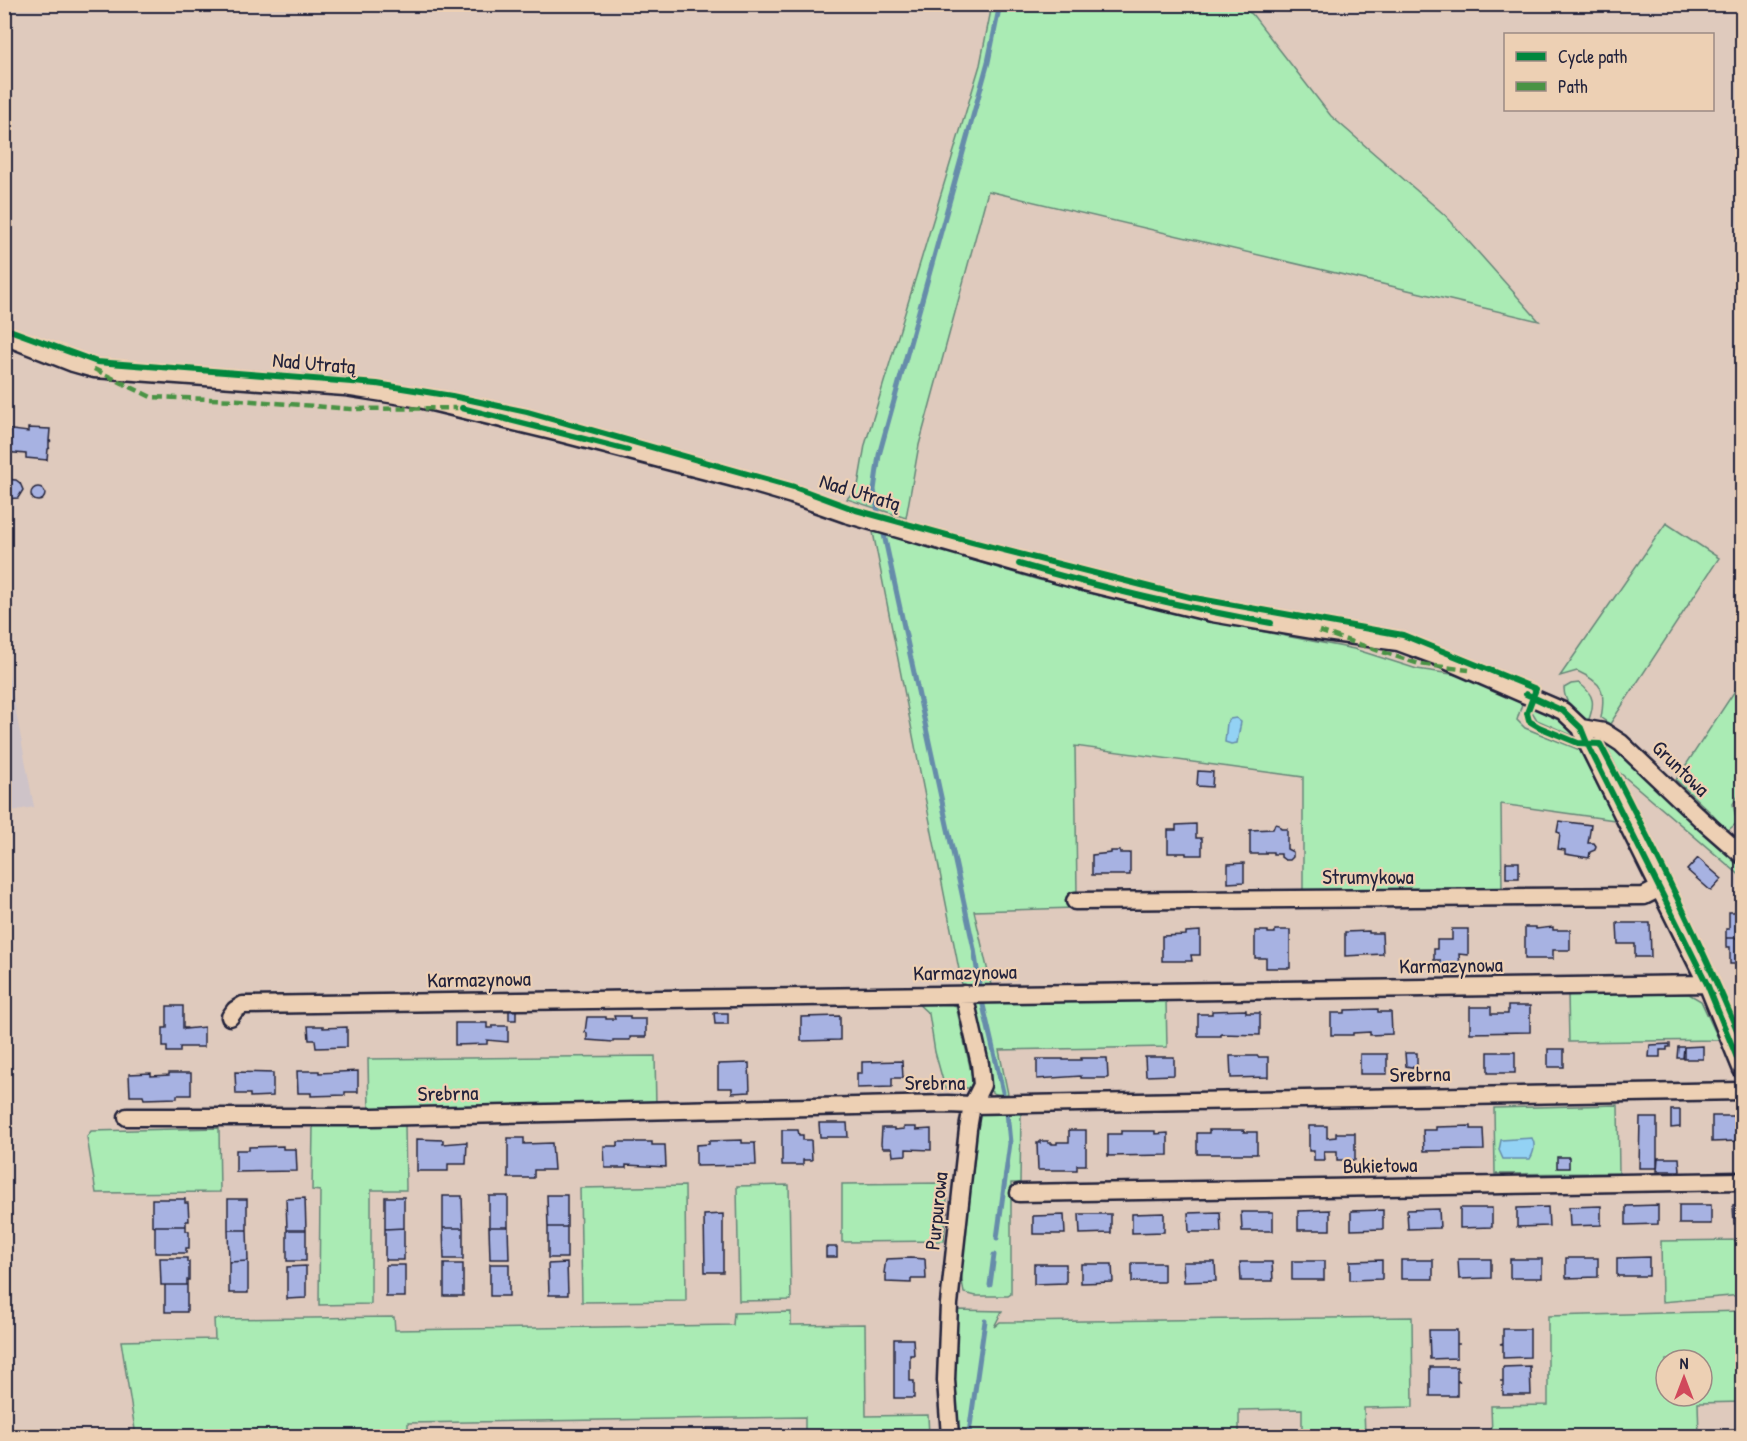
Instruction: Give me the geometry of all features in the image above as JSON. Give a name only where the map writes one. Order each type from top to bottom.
[{"type":"street","name":"Nad Utratą","points":[[4,336],[94,369],[345,387],[463,408],[741,480],[846,514],[1080,581],[1212,613],[1319,632],[1398,642],[1563,711],[1581,728]]},
{"type":"street","name":"Gruntowa","points":[[1581,728],[1604,732],[1621,742],[1743,855]]},
{"type":"street","points":[[1581,728],[1707,984],[1743,1070]]},
{"type":"street","name":"Strumykowa","points":[[1075,901],[1644,896],[1660,888]]},
{"type":"street","name":"Karmazynowa","points":[[230,1017],[243,1005],[1707,984]]},
{"type":"street","name":"Purpurowa","points":[[950,1437],[946,1380],[949,1304],[964,1157],[972,1105],[982,1085],[980,1064],[964,994]]},
{"type":"street","name":"Srebrna","points":[[127,1118],[372,1117],[948,1104],[1743,1091]]},
{"type":"street","name":"Bukietowa","points":[[1019,1193],[1743,1181]]},
{"type":"shaded area","points":[[4,665],[7,665],[34,807],[5,812]]},
{"type":"green space","points":[[992,5],[1238,5],[1252,14],[1331,116],[1446,216],[1539,321],[988,191],[919,445],[906,518],[847,499],[858,486],[865,445],[980,65]]},
{"type":"green space","points":[[1666,523],[1719,558],[1610,724],[1601,718],[1603,701],[1601,689],[1592,679],[1577,671],[1560,676]]},
{"type":"green space","points":[[872,527],[1039,580],[1223,624],[1354,649],[1417,669],[1465,676],[1510,694],[1522,704],[1517,720],[1525,728],[1580,750],[1615,820],[1501,804],[1502,889],[1303,892],[1303,777],[1075,746],[1077,894],[1074,908],[974,911],[991,985],[962,985]]},
{"type":"green space","points":[[1742,680],[1742,790],[1733,804],[1737,823],[1727,831],[1676,780]]},
{"type":"green space","points":[[1579,683],[1592,700],[1588,722],[1572,708],[1566,699],[1564,688]]},
{"type":"green space","points":[[1533,707],[1562,720],[1576,737],[1537,720],[1531,710]]},
{"type":"green space","points":[[1604,742],[1618,749],[1742,863],[1742,877],[1619,772]]},
{"type":"green space","points":[[1568,994],[1689,994],[1701,1001],[1719,1040],[1569,1042]]},
{"type":"green space","points":[[1166,999],[1167,1047],[999,1050],[1008,1094],[995,1094],[985,1086],[972,1008],[977,1003]]},
{"type":"green space","points":[[948,1002],[956,1006],[973,1080],[970,1088],[945,1088],[935,1052],[929,1014],[917,1003]]},
{"type":"green space","points":[[655,1056],[656,1106],[369,1111],[368,1059]]},
{"type":"green space","points":[[1618,1105],[1619,1173],[1495,1174],[1494,1108]]},
{"type":"green space","points":[[1012,1110],[1021,1114],[1020,1183],[1011,1183],[1011,1294],[1008,1296],[976,1296],[964,1293],[961,1274],[967,1182],[976,1122],[982,1111]]},
{"type":"green space","points":[[405,1125],[406,1190],[371,1190],[371,1304],[319,1305],[320,1191],[312,1190],[313,1126]]},
{"type":"green space","points":[[219,1128],[220,1192],[96,1193],[87,1137],[91,1131]]},
{"type":"green space","points":[[948,1183],[944,1241],[842,1242],[842,1184]]},
{"type":"green space","points":[[789,1185],[791,1300],[739,1301],[737,1186]]},
{"type":"green space","points":[[685,1186],[686,1301],[582,1302],[580,1188]]},
{"type":"green space","points":[[1742,1240],[1742,1295],[1662,1302],[1661,1241]]},
{"type":"green space","points":[[956,1310],[1002,1311],[994,1327],[1000,1322],[1412,1317],[1413,1407],[1364,1408],[1365,1436],[1302,1436],[1302,1409],[1239,1410],[1239,1436],[958,1436],[954,1385]]},
{"type":"green space","points":[[1742,1311],[1742,1402],[1714,1403],[1714,1348],[1654,1348],[1654,1408],[1698,1408],[1699,1436],[1492,1436],[1491,1406],[1548,1405],[1548,1316]]},
{"type":"green space","points":[[791,1312],[791,1325],[865,1324],[866,1416],[928,1415],[929,1436],[805,1436],[805,1417],[408,1423],[408,1436],[136,1436],[121,1341],[215,1339],[214,1319],[394,1317],[395,1330],[733,1325],[734,1313]]},
{"type":"water","points":[[1236,718],[1241,722],[1237,743],[1231,744],[1225,742],[1227,723],[1230,719]]},
{"type":"water","points":[[1532,1138],[1534,1148],[1530,1159],[1503,1159],[1499,1150],[1501,1140]]},
{"type":"building","points":[[28,428],[50,429],[49,441],[51,441],[47,460],[26,458],[26,454],[4,452],[5,429],[28,432]]},
{"type":"building","points":[[4,479],[16,480],[20,483],[23,490],[18,498],[4,499]]},
{"type":"building","points":[[35,487],[41,487],[45,494],[41,501],[35,501],[31,497],[31,491]]},
{"type":"building","points":[[1198,771],[1213,772],[1212,787],[1197,786]]},
{"type":"building","points":[[1559,821],[1591,825],[1588,843],[1594,843],[1596,846],[1595,850],[1590,852],[1589,858],[1565,854],[1565,850],[1558,849]]},
{"type":"building","points":[[1196,824],[1196,838],[1202,838],[1202,855],[1168,853],[1168,830],[1176,830],[1176,825]]},
{"type":"building","points":[[1275,824],[1281,829],[1287,829],[1287,849],[1293,852],[1293,857],[1285,860],[1281,854],[1273,854],[1273,852],[1250,854],[1250,830],[1273,829]]},
{"type":"building","points":[[1111,851],[1130,853],[1130,875],[1092,875],[1092,855],[1111,853]]},
{"type":"building","points":[[1698,858],[1722,879],[1711,891],[1687,870]]},
{"type":"building","points":[[1506,862],[1519,862],[1519,878],[1506,878]]},
{"type":"building","points":[[1244,863],[1244,882],[1228,883],[1228,864]]},
{"type":"building","points":[[1737,909],[1742,911],[1742,938],[1726,938],[1726,929],[1729,929],[1729,912]]},
{"type":"building","points":[[1617,923],[1650,923],[1651,957],[1635,957],[1635,944],[1618,944]]},
{"type":"building","points":[[1525,927],[1536,927],[1536,929],[1553,927],[1553,930],[1570,930],[1570,950],[1553,950],[1553,959],[1525,959]]},
{"type":"building","points":[[1452,929],[1468,929],[1468,955],[1459,954],[1460,967],[1441,967],[1440,960],[1434,960],[1434,949],[1437,949],[1437,940],[1452,940]]},
{"type":"building","points":[[1275,930],[1290,930],[1290,968],[1266,968],[1266,958],[1255,958],[1255,931],[1275,933]]},
{"type":"building","points":[[1200,931],[1200,955],[1191,955],[1192,961],[1162,961],[1162,936],[1186,935],[1186,932]]},
{"type":"building","points":[[1369,931],[1369,933],[1382,933],[1383,954],[1345,956],[1345,932]]},
{"type":"building","points":[[1726,938],[1742,938],[1741,967],[1730,964],[1730,947],[1726,947]]},
{"type":"building","points":[[167,1006],[183,1006],[183,1028],[204,1027],[204,1047],[180,1047],[180,1052],[167,1052],[167,1047],[163,1047],[163,1028],[167,1028]]},
{"type":"building","points":[[1508,1006],[1530,1006],[1530,1032],[1470,1033],[1470,1007],[1491,1007],[1491,1014],[1508,1014]]},
{"type":"building","points":[[509,1009],[516,1009],[516,1020],[509,1020]]},
{"type":"building","points":[[1378,1009],[1378,1012],[1391,1012],[1392,1034],[1370,1035],[1370,1032],[1331,1035],[1331,1013],[1345,1013],[1345,1010]]},
{"type":"building","points":[[1246,1010],[1246,1013],[1260,1013],[1260,1035],[1198,1036],[1198,1014],[1212,1014],[1212,1011]]},
{"type":"building","points":[[714,1013],[728,1013],[728,1024],[715,1024]]},
{"type":"building","points":[[614,1016],[646,1019],[646,1037],[630,1037],[630,1040],[613,1040],[613,1042],[587,1040],[585,1032],[587,1017],[615,1019]]},
{"type":"building","points":[[840,1016],[840,1040],[801,1041],[801,1017]]},
{"type":"building","points":[[455,1023],[487,1023],[487,1028],[508,1026],[508,1042],[487,1040],[487,1044],[455,1045]]},
{"type":"building","points":[[308,1026],[347,1027],[347,1047],[316,1048],[315,1040],[309,1040]]},
{"type":"building","points":[[1670,1044],[1667,1050],[1660,1050],[1660,1057],[1649,1057],[1650,1045]]},
{"type":"building","points":[[1703,1046],[1703,1059],[1684,1059],[1684,1047]]},
{"type":"building","points":[[1678,1047],[1684,1047],[1683,1058],[1677,1058]]},
{"type":"building","points":[[1548,1049],[1564,1049],[1564,1067],[1548,1067]]},
{"type":"building","points":[[1488,1052],[1515,1052],[1515,1073],[1488,1073]]},
{"type":"building","points":[[1405,1053],[1417,1053],[1417,1068],[1406,1066]]},
{"type":"building","points":[[1360,1054],[1387,1054],[1387,1074],[1360,1074]]},
{"type":"building","points":[[1230,1056],[1268,1057],[1268,1077],[1231,1078]]},
{"type":"building","points":[[1145,1057],[1174,1057],[1174,1075],[1146,1076]]},
{"type":"building","points":[[1081,1058],[1107,1058],[1108,1078],[1081,1078],[1081,1076],[1037,1079],[1037,1059],[1081,1060]]},
{"type":"building","points":[[902,1061],[903,1078],[892,1078],[892,1087],[857,1088],[857,1073],[862,1073],[862,1062]]},
{"type":"building","points":[[749,1063],[750,1092],[732,1093],[732,1088],[718,1088],[718,1064]]},
{"type":"building","points":[[297,1071],[319,1071],[319,1073],[358,1071],[358,1092],[345,1092],[345,1095],[311,1096],[311,1093],[298,1093]]},
{"type":"building","points":[[235,1072],[273,1073],[273,1096],[250,1097],[250,1094],[236,1094]]},
{"type":"building","points":[[151,1073],[151,1076],[191,1073],[191,1095],[177,1095],[177,1098],[144,1099],[143,1096],[130,1096],[129,1074]]},
{"type":"building","points":[[1671,1110],[1680,1110],[1680,1127],[1671,1128]]},
{"type":"building","points":[[1712,1116],[1736,1116],[1737,1141],[1712,1142]]},
{"type":"building","points":[[1640,1118],[1657,1118],[1657,1168],[1639,1168]]},
{"type":"building","points":[[819,1123],[847,1123],[848,1137],[820,1137]]},
{"type":"building","points":[[1309,1126],[1327,1126],[1327,1138],[1336,1137],[1336,1133],[1355,1133],[1355,1160],[1337,1160],[1337,1151],[1324,1151],[1325,1160],[1314,1160],[1314,1151],[1309,1151]]},
{"type":"building","points":[[1471,1126],[1471,1129],[1483,1129],[1484,1150],[1424,1151],[1423,1130],[1436,1130],[1436,1127]]},
{"type":"building","points":[[904,1127],[916,1127],[916,1130],[931,1129],[931,1150],[906,1149],[906,1155],[893,1156],[892,1148],[883,1148],[882,1128],[894,1128],[894,1130],[904,1129]]},
{"type":"building","points":[[782,1130],[798,1130],[799,1135],[803,1135],[803,1140],[811,1140],[812,1160],[803,1160],[803,1165],[782,1165]]},
{"type":"building","points":[[1069,1130],[1086,1130],[1086,1165],[1077,1165],[1077,1170],[1038,1170],[1037,1143],[1040,1141],[1048,1141],[1052,1144],[1069,1142]]},
{"type":"building","points":[[1209,1130],[1257,1132],[1257,1154],[1197,1154],[1197,1133],[1209,1133]]},
{"type":"building","points":[[1121,1131],[1168,1133],[1168,1155],[1108,1156],[1108,1134],[1121,1134]]},
{"type":"building","points":[[508,1138],[524,1138],[524,1144],[552,1143],[554,1170],[534,1170],[534,1178],[508,1178]]},
{"type":"building","points":[[417,1139],[443,1140],[443,1144],[467,1142],[466,1164],[448,1164],[448,1171],[417,1171]]},
{"type":"building","points":[[742,1140],[742,1143],[755,1143],[756,1165],[696,1166],[696,1145],[709,1144],[709,1141]]},
{"type":"building","points":[[618,1142],[652,1142],[652,1145],[665,1145],[666,1167],[626,1165],[626,1168],[605,1168],[604,1146],[618,1146]]},
{"type":"building","points":[[283,1146],[283,1149],[296,1149],[297,1171],[236,1172],[236,1150],[249,1150],[249,1147]]},
{"type":"building","points":[[1557,1157],[1569,1157],[1569,1168],[1557,1168]]},
{"type":"building","points":[[1658,1158],[1679,1158],[1680,1171],[1657,1171]]},
{"type":"building","points":[[547,1195],[567,1195],[567,1227],[548,1227]]},
{"type":"building","points":[[443,1196],[462,1196],[463,1228],[443,1228]]},
{"type":"building","points":[[489,1196],[508,1196],[508,1227],[489,1227]]},
{"type":"building","points":[[385,1197],[404,1197],[404,1228],[385,1229]]},
{"type":"building","points":[[305,1198],[306,1230],[287,1230],[286,1199]]},
{"type":"building","points":[[152,1199],[185,1199],[185,1203],[188,1203],[189,1221],[186,1221],[186,1226],[152,1226]]},
{"type":"building","points":[[228,1199],[247,1199],[247,1230],[228,1230]]},
{"type":"building","points":[[1742,1204],[1742,1223],[1734,1224],[1733,1205]]},
{"type":"building","points":[[1658,1205],[1658,1224],[1626,1225],[1626,1206]]},
{"type":"building","points":[[1679,1205],[1711,1205],[1711,1224],[1679,1224]]},
{"type":"building","points":[[1601,1206],[1601,1225],[1570,1226],[1569,1207]]},
{"type":"building","points":[[1548,1207],[1549,1226],[1517,1227],[1517,1208]]},
{"type":"building","points":[[1460,1208],[1492,1208],[1492,1227],[1460,1228]]},
{"type":"building","points":[[1439,1209],[1440,1228],[1408,1229],[1407,1210]]},
{"type":"building","points":[[1330,1210],[1330,1230],[1298,1230],[1298,1211]]},
{"type":"building","points":[[1383,1210],[1383,1229],[1351,1230],[1351,1211]]},
{"type":"building","points":[[1220,1212],[1221,1232],[1189,1232],[1188,1213]]},
{"type":"building","points":[[1241,1212],[1273,1212],[1273,1231],[1242,1231]]},
{"type":"building","points":[[1164,1213],[1164,1232],[1132,1233],[1132,1214]]},
{"type":"building","points":[[723,1214],[723,1272],[705,1272],[704,1215]]},
{"type":"building","points":[[1079,1214],[1111,1214],[1111,1233],[1080,1234]]},
{"type":"building","points":[[1064,1215],[1065,1234],[1033,1234],[1033,1216]]},
{"type":"building","points":[[152,1226],[186,1226],[186,1231],[189,1231],[189,1248],[186,1248],[186,1253],[155,1253],[155,1227]]},
{"type":"building","points":[[489,1227],[508,1227],[509,1259],[490,1259]]},
{"type":"building","points":[[548,1227],[567,1227],[567,1258],[548,1258]]},
{"type":"building","points":[[404,1228],[404,1260],[385,1260],[385,1229]]},
{"type":"building","points":[[443,1228],[463,1228],[463,1259],[444,1259]]},
{"type":"building","points":[[228,1230],[247,1230],[248,1261],[229,1262]]},
{"type":"building","points":[[287,1230],[306,1230],[306,1261],[287,1261]]},
{"type":"building","points":[[826,1247],[837,1247],[837,1257],[826,1257]]},
{"type":"building","points":[[1649,1257],[1649,1276],[1617,1276],[1617,1258]]},
{"type":"building","points":[[160,1258],[187,1258],[189,1280],[187,1280],[187,1285],[161,1285]]},
{"type":"building","points":[[1566,1258],[1598,1258],[1598,1277],[1566,1278]]},
{"type":"building","points":[[886,1259],[925,1259],[926,1279],[911,1279],[911,1283],[886,1282],[884,1273]]},
{"type":"building","points":[[1458,1259],[1491,1259],[1491,1278],[1459,1279]]},
{"type":"building","points":[[1510,1259],[1542,1259],[1542,1278],[1510,1278]]},
{"type":"building","points":[[1382,1260],[1382,1279],[1350,1280],[1350,1261]]},
{"type":"building","points":[[1401,1260],[1433,1260],[1433,1279],[1401,1279]]},
{"type":"building","points":[[248,1261],[248,1293],[229,1293],[229,1262]]},
{"type":"building","points":[[1292,1261],[1324,1261],[1324,1280],[1292,1280]]},
{"type":"building","points":[[1183,1262],[1215,1262],[1216,1281],[1184,1282]]},
{"type":"building","points":[[1240,1262],[1272,1262],[1273,1281],[1241,1281]]},
{"type":"building","points":[[567,1263],[568,1295],[549,1295],[548,1264]]},
{"type":"building","points":[[1132,1263],[1164,1263],[1164,1282],[1132,1282]]},
{"type":"building","points":[[444,1264],[463,1264],[463,1296],[444,1296]]},
{"type":"building","points":[[490,1264],[509,1264],[509,1296],[490,1296]]},
{"type":"building","points":[[1034,1264],[1066,1264],[1066,1283],[1034,1284]]},
{"type":"building","points":[[1081,1264],[1112,1264],[1113,1282],[1081,1283]]},
{"type":"building","points":[[386,1265],[405,1265],[405,1297],[386,1297]]},
{"type":"building","points":[[306,1266],[306,1298],[287,1299],[287,1267]]},
{"type":"building","points":[[165,1285],[187,1285],[187,1312],[165,1312]]},
{"type":"building","points":[[1503,1329],[1530,1329],[1530,1357],[1503,1358],[1503,1344],[1500,1344],[1503,1343]]},
{"type":"building","points":[[1429,1330],[1457,1330],[1457,1358],[1430,1359]]},
{"type":"building","points":[[894,1339],[913,1339],[914,1355],[910,1355],[910,1381],[914,1381],[914,1398],[894,1398]]},
{"type":"building","points":[[1530,1366],[1531,1395],[1503,1395],[1503,1367]]},
{"type":"building","points":[[1430,1367],[1457,1367],[1457,1381],[1460,1381],[1457,1382],[1457,1396],[1430,1396]]},
{"type":"building","points":[[707,1428],[729,1428],[730,1436],[707,1436]]},
{"type":"building","points":[[1289,1433],[1289,1436],[1271,1436],[1271,1434]]},
{"type":"waterway","points":[[878,512],[874,490],[879,455],[988,62],[1000,4]]},
{"type":"waterway","points":[[883,530],[974,949],[979,982]]},
{"type":"waterway","points":[[983,1005],[1003,1092]]},
{"type":"waterway","points":[[997,1238],[1010,1143],[1007,1112]]},
{"type":"waterway","points":[[990,1285],[994,1255]]},
{"type":"waterway","points":[[970,1436],[985,1321]]},
{"type":"marked path","points":[[94,369],[151,397],[240,400],[351,409],[463,408]]},
{"type":"marked path","points":[[1319,631],[1419,664],[1469,670]]},
{"type":"cycle path","points":[[4,328],[97,362],[377,384],[452,396],[527,412],[794,487],[856,510],[972,542],[1189,597],[1403,635],[1536,689],[1527,713],[1529,721],[1578,743],[1600,744],[1674,892],[1742,1042]]},
{"type":"cycle path","points":[[462,408],[628,450]]},
{"type":"cycle path","points":[[1019,564],[1144,597],[1271,623]]},
{"type":"cycle path","points":[[1526,694],[1563,711],[1581,728],[1707,984],[1742,1070]]}]
